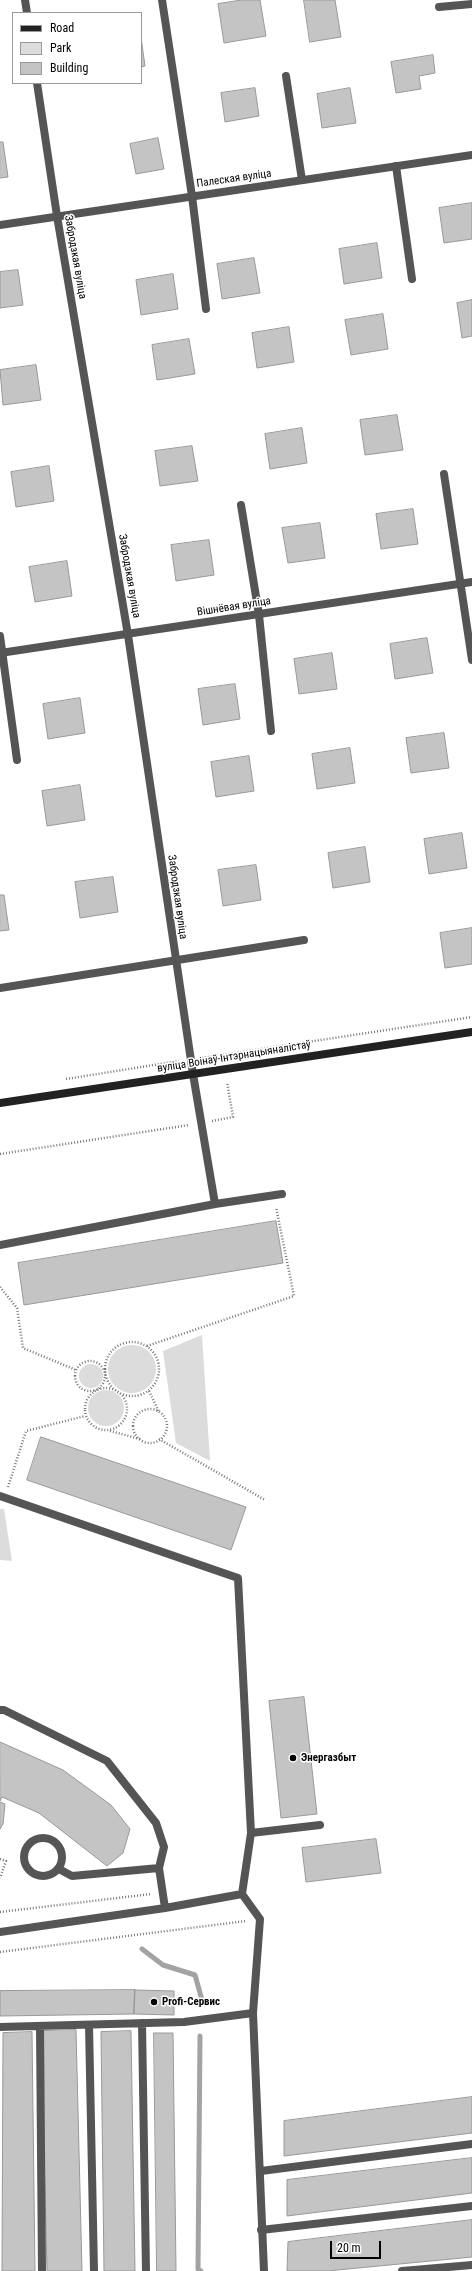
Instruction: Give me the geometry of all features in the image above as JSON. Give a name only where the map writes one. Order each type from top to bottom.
[{"type":"street","points":[[25,0],[27,12]]},
{"type":"street","points":[[162,0],[192,196],[206,309]]},
{"type":"street","points":[[438,7],[472,4]]},
{"type":"street","points":[[286,76],[302,180]]},
{"type":"street","name":"Забродзкая вуліца","points":[[37,84],[57,216],[128,635],[193,1074],[215,1204]]},
{"type":"street","name":"Палеская вуліца","points":[[0,226],[57,216],[472,155]]},
{"type":"street","points":[[396,166],[412,279]]},
{"type":"street","points":[[444,474],[462,583],[472,660]]},
{"type":"street","points":[[241,505],[259,615],[271,731]]},
{"type":"street","name":"Вішнёвая вуліца","points":[[1,653],[472,582]]},
{"type":"street","points":[[0,636],[1,653],[17,760]]},
{"type":"street","points":[[0,988],[304,940]]},
{"type":"street","name":"вуліца Воінаў-Інтэрнацыяналістаў","points":[[0,1103],[472,1032]]},
{"type":"street","points":[[0,1245],[215,1204],[278,1195]]},
{"type":"street","points":[[2,1496],[238,1578],[252,1834],[242,1894],[260,1919],[253,2013],[261,2171],[261,2230],[264,2271]]},
{"type":"street","points":[[0,1710],[4,1710],[107,1761],[156,1823],[164,1847],[159,1868],[161,1893],[165,1908]]},
{"type":"street","points":[[252,1834],[320,1825]]},
{"type":"street","points":[[47,1837],[58,1844],[63,1856],[59,1869],[47,1876],[34,1874],[25,1864],[25,1850],[34,1840],[47,1837]]},
{"type":"street","points":[[59,1869],[72,1876],[159,1868]]},
{"type":"street","points":[[0,1932],[165,1908],[242,1894]]},
{"type":"street","points":[[0,2027],[184,2022],[253,2013]]},
{"type":"street","points":[[142,2024],[146,2271]]},
{"type":"street","points":[[89,2025],[94,2271]]},
{"type":"street","points":[[40,2027],[42,2271]]},
{"type":"street","points":[[261,2171],[472,2144]]},
{"type":"street","points":[[261,2230],[472,2206]]},
{"type":"street","points":[[402,2271],[472,2265]]},
{"type":"path","points":[[61,1079],[472,1017]]},
{"type":"path","points":[[0,1154],[201,1123],[233,1116],[223,1055]]},
{"type":"path","points":[[147,1346],[294,1296],[278,1195]]},
{"type":"path","points":[[0,1287],[17,1308],[23,1348],[76,1370]]},
{"type":"path","points":[[109,1430],[121,1425],[127,1413],[125,1400],[115,1390],[106,1374],[102,1365],[93,1361],[83,1362],[76,1370],[75,1380],[81,1388],[86,1390],[96,1390],[109,1388],[115,1390],[132,1396],[149,1391],[157,1380],[160,1368],[158,1359],[147,1346],[130,1341],[117,1346],[108,1356],[106,1374],[104,1383],[96,1390],[87,1398],[85,1404],[85,1416],[94,1428],[109,1430],[151,1442],[159,1439],[165,1432],[166,1421],[159,1412],[149,1391]]},
{"type":"path","points":[[140,1440],[134,1431],[133,1421],[136,1416],[144,1410],[154,1409],[159,1412]]},
{"type":"path","points":[[2,1496],[26,1431],[85,1416]]},
{"type":"path","points":[[159,1439],[265,1500]]},
{"type":"path","points":[[0,1859],[6,1861],[0,1878]]},
{"type":"path","points":[[0,1912],[161,1893]]},
{"type":"path","points":[[0,1952],[260,1919]]},
{"type":"green space","points":[[202,1335],[210,1461],[176,1443],[163,1351]]},
{"type":"green space","points":[[127,1345],[137,1345],[149,1352],[156,1364],[156,1374],[149,1386],[137,1393],[127,1393],[119,1389],[112,1382],[108,1374],[108,1364],[112,1356],[119,1349]]},
{"type":"green space","points":[[91,1364],[96,1365],[102,1371],[102,1381],[96,1387],[91,1388],[86,1387],[80,1381],[79,1376],[80,1371],[86,1365]]},
{"type":"green space","points":[[110,1390],[119,1395],[123,1401],[123,1415],[119,1421],[110,1426],[102,1426],[93,1421],[89,1415],[88,1404],[93,1395],[99,1391]]},
{"type":"green space","points":[[0,1509],[4,1509],[12,1561],[0,1560]]},
{"type":"building","points":[[242,0],[260,0],[266,36],[224,43],[218,4]]},
{"type":"building","points":[[304,0],[335,0],[341,37],[310,42]]},
{"type":"building","points":[[142,44],[145,66],[142,67]]},
{"type":"building","points":[[433,55],[435,73],[419,76],[421,89],[396,93],[391,62]]},
{"type":"building","points":[[255,88],[259,116],[225,122],[221,93]]},
{"type":"building","points":[[350,88],[356,123],[322,128],[317,94]]},
{"type":"building","points":[[158,138],[164,169],[136,174],[130,144]]},
{"type":"building","points":[[0,142],[3,142],[8,177],[0,178]]},
{"type":"building","points":[[472,203],[472,239],[444,243],[439,208]]},
{"type":"building","points":[[377,243],[382,278],[344,284],[339,249]]},
{"type":"building","points":[[254,258],[260,293],[222,299],[217,264]]},
{"type":"building","points":[[18,270],[23,305],[0,308],[0,272]]},
{"type":"building","points":[[173,274],[178,309],[141,315],[136,280]]},
{"type":"building","points":[[472,300],[472,336],[462,338],[457,303]]},
{"type":"building","points":[[383,314],[388,349],[351,355],[345,320]]},
{"type":"building","points":[[289,327],[294,362],[257,368],[252,333]]},
{"type":"building","points":[[189,339],[195,374],[157,380],[152,345]]},
{"type":"building","points":[[36,365],[41,400],[3,405],[0,370]]},
{"type":"building","points":[[397,415],[403,450],[365,455],[360,420]]},
{"type":"building","points":[[302,428],[307,463],[270,469],[265,434]]},
{"type":"building","points":[[192,446],[198,481],[160,486],[155,451]]},
{"type":"building","points":[[49,466],[54,501],[16,507],[11,472]]},
{"type":"building","points":[[413,509],[418,544],[381,549],[376,514]]},
{"type":"building","points":[[320,523],[325,558],[288,563],[282,528]]},
{"type":"building","points":[[209,540],[214,575],[176,581],[171,545]]},
{"type":"building","points":[[67,561],[72,596],[35,602],[29,567]]},
{"type":"building","points":[[427,638],[433,673],[395,679],[390,644]]},
{"type":"building","points":[[332,653],[337,689],[299,694],[294,659]]},
{"type":"building","points":[[235,684],[240,719],[203,725],[198,689]]},
{"type":"building","points":[[80,698],[85,733],[48,739],[43,704]]},
{"type":"building","points":[[444,733],[449,768],[411,773],[406,738]]},
{"type":"building","points":[[350,748],[355,783],[317,789],[312,754]]},
{"type":"building","points":[[249,756],[254,791],[216,797],[211,762]]},
{"type":"building","points":[[80,785],[85,820],[47,826],[42,791]]},
{"type":"building","points":[[462,833],[467,868],[429,874],[424,839]]},
{"type":"building","points":[[365,847],[370,882],[333,888],[328,853]]},
{"type":"building","points":[[256,865],[261,900],[223,906],[218,870]]},
{"type":"building","points":[[113,877],[118,912],[80,918],[75,882]]},
{"type":"building","points":[[0,895],[4,895],[9,930],[0,931]]},
{"type":"building","points":[[472,928],[472,964],[445,968],[440,933]]},
{"type":"building","points":[[276,1221],[283,1263],[24,1305],[18,1263]]},
{"type":"building","points":[[41,1437],[246,1507],[231,1550],[27,1480]]},
{"type":"building","name":"Энергазбыт","points":[[304,1697],[317,1814],[281,1818],[269,1701]]},
{"type":"building","points":[[0,1742],[63,1770],[111,1805],[130,1829],[123,1853],[107,1866],[39,1813],[2,1797],[0,1801]]},
{"type":"building","points":[[0,1802],[5,1804],[3,1824],[0,1829]]},
{"type":"building","points":[[376,1839],[381,1873],[306,1882],[302,1848]]},
{"type":"building","points":[[135,1990],[134,2014],[0,2016],[0,1991]]},
{"type":"building","name":"Profi-Сервис","points":[[135,1990],[174,1991],[174,2015],[134,2014]]},
{"type":"building","points":[[76,2030],[82,2271],[47,2271],[41,2031]]},
{"type":"building","points":[[131,2031],[135,2271],[104,2271],[101,2032]]},
{"type":"building","points":[[32,2032],[35,2271],[2,2271],[3,2033]]},
{"type":"building","points":[[154,2033],[173,2033],[176,2271],[157,2271]]},
{"type":"building","points":[[472,2097],[472,2133],[284,2156],[284,2121]]},
{"type":"building","points":[[472,2158],[472,2193],[287,2216],[287,2180]]},
{"type":"building","points":[[472,2220],[472,2257],[327,2271],[287,2271],[288,2242]]},
{"type":"waterway","points":[[142,1949],[163,1965],[195,1975],[202,2000]]},
{"type":"waterway","points":[[200,2036],[198,2269],[201,2271]]},
{"type":"place","name":"Энергазбыт","points":[[293,1758]]},
{"type":"place","name":"Profi-Сервис","points":[[154,2002]]}]
